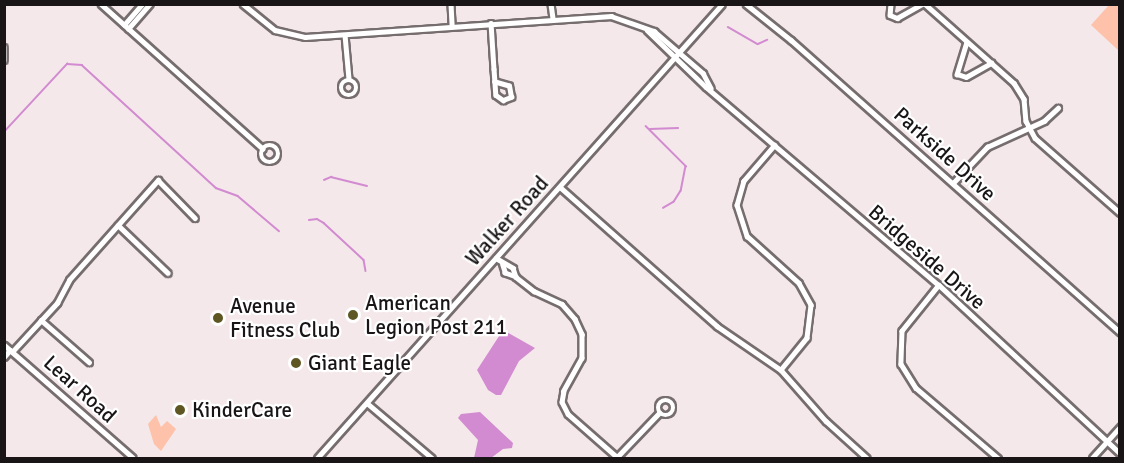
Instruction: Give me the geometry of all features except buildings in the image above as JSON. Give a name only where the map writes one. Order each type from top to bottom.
[{"type":"street","points":[[101,4],[263,149]]},
{"type":"street","points":[[126,27],[142,4]]},
{"type":"street","points":[[126,27],[150,4]]},
{"type":"street","points":[[243,4],[269,27],[305,38],[553,18],[611,16],[647,30]]},
{"type":"street","points":[[451,4],[452,26]]},
{"type":"street","points":[[551,4],[553,18]]},
{"type":"street","name":"Walker Road","points":[[317,459],[722,4]]},
{"type":"street","name":"Parkside Drive","points":[[746,4],[953,183],[1119,332]]},
{"type":"street","points":[[891,4],[890,15],[897,18],[924,4],[992,63],[1020,92],[1029,128],[1119,213]]},
{"type":"street","points":[[490,23],[495,82],[497,97],[509,99],[510,87],[495,82]]},
{"type":"street","name":"Bridgeside Drive","points":[[647,30],[654,31],[706,76],[711,87]]},
{"type":"street","name":"Bridgeside Drive","points":[[647,30],[674,58],[711,87],[775,146],[939,285],[1119,453]]},
{"type":"street","points":[[345,35],[349,79]]},
{"type":"street","points":[[967,42],[957,75],[966,77],[992,63]]},
{"type":"street","points":[[4,47],[4,60]]},
{"type":"street","points":[[953,183],[987,147],[1029,128],[1058,108]]},
{"type":"street","points":[[775,146],[744,181],[737,205],[747,236],[799,283],[811,305],[807,338],[781,370]]},
{"type":"street","points":[[4,357],[41,320],[69,280],[158,180],[195,218]]},
{"type":"street","points":[[560,187],[717,326],[781,370],[826,421],[867,459]]},
{"type":"street","points":[[118,225],[168,273]]},
{"type":"street","points":[[496,258],[502,264],[513,268],[516,277]]},
{"type":"street","points":[[502,264],[505,273],[516,277],[534,291],[562,304],[575,319],[582,334],[582,358],[564,391],[562,402],[568,414],[618,458],[659,413]]},
{"type":"street","points":[[939,285],[906,324],[900,339],[901,364],[916,388],[998,459]]},
{"type":"street","points":[[41,320],[89,362]]},
{"type":"street","name":"Lear Road","points":[[4,345],[133,459]]},
{"type":"street","points":[[367,403],[432,459]]},
{"type":"street","points":[[1092,459],[1119,427]]},
{"type":"shaded area","points":[[1109,5],[1119,5],[1119,51],[1091,25]]},
{"type":"shaded area","points":[[503,330],[535,348],[519,361],[501,395],[496,395],[488,390],[477,370]]},
{"type":"shaded area","points":[[480,412],[513,443],[512,448],[503,449],[491,458],[474,458],[478,440],[458,418],[461,414]]},
{"type":"shaded area","points":[[156,415],[161,427],[167,421],[176,429],[161,451],[154,444],[148,424]]},
{"type":"waterway","points":[[728,27],[758,44],[767,40]]},
{"type":"waterway","points":[[4,132],[67,64],[82,65],[216,188],[238,196],[279,231]]},
{"type":"waterway","points":[[646,126],[686,166],[681,191],[674,202],[664,208]]},
{"type":"waterway","points":[[650,129],[678,128]]},
{"type":"waterway","points":[[324,180],[331,177],[367,186]]},
{"type":"waterway","points":[[309,220],[317,219],[324,223],[364,260],[366,271]]},
{"type":"place","name":"American Legion Post 211","points":[[353,315]]},
{"type":"place","name":"Avenue Fitness Club","points":[[218,318]]},
{"type":"place","name":"Giant Eagle","points":[[296,363]]},
{"type":"place","name":"KinderCare","points":[[180,410]]}]
